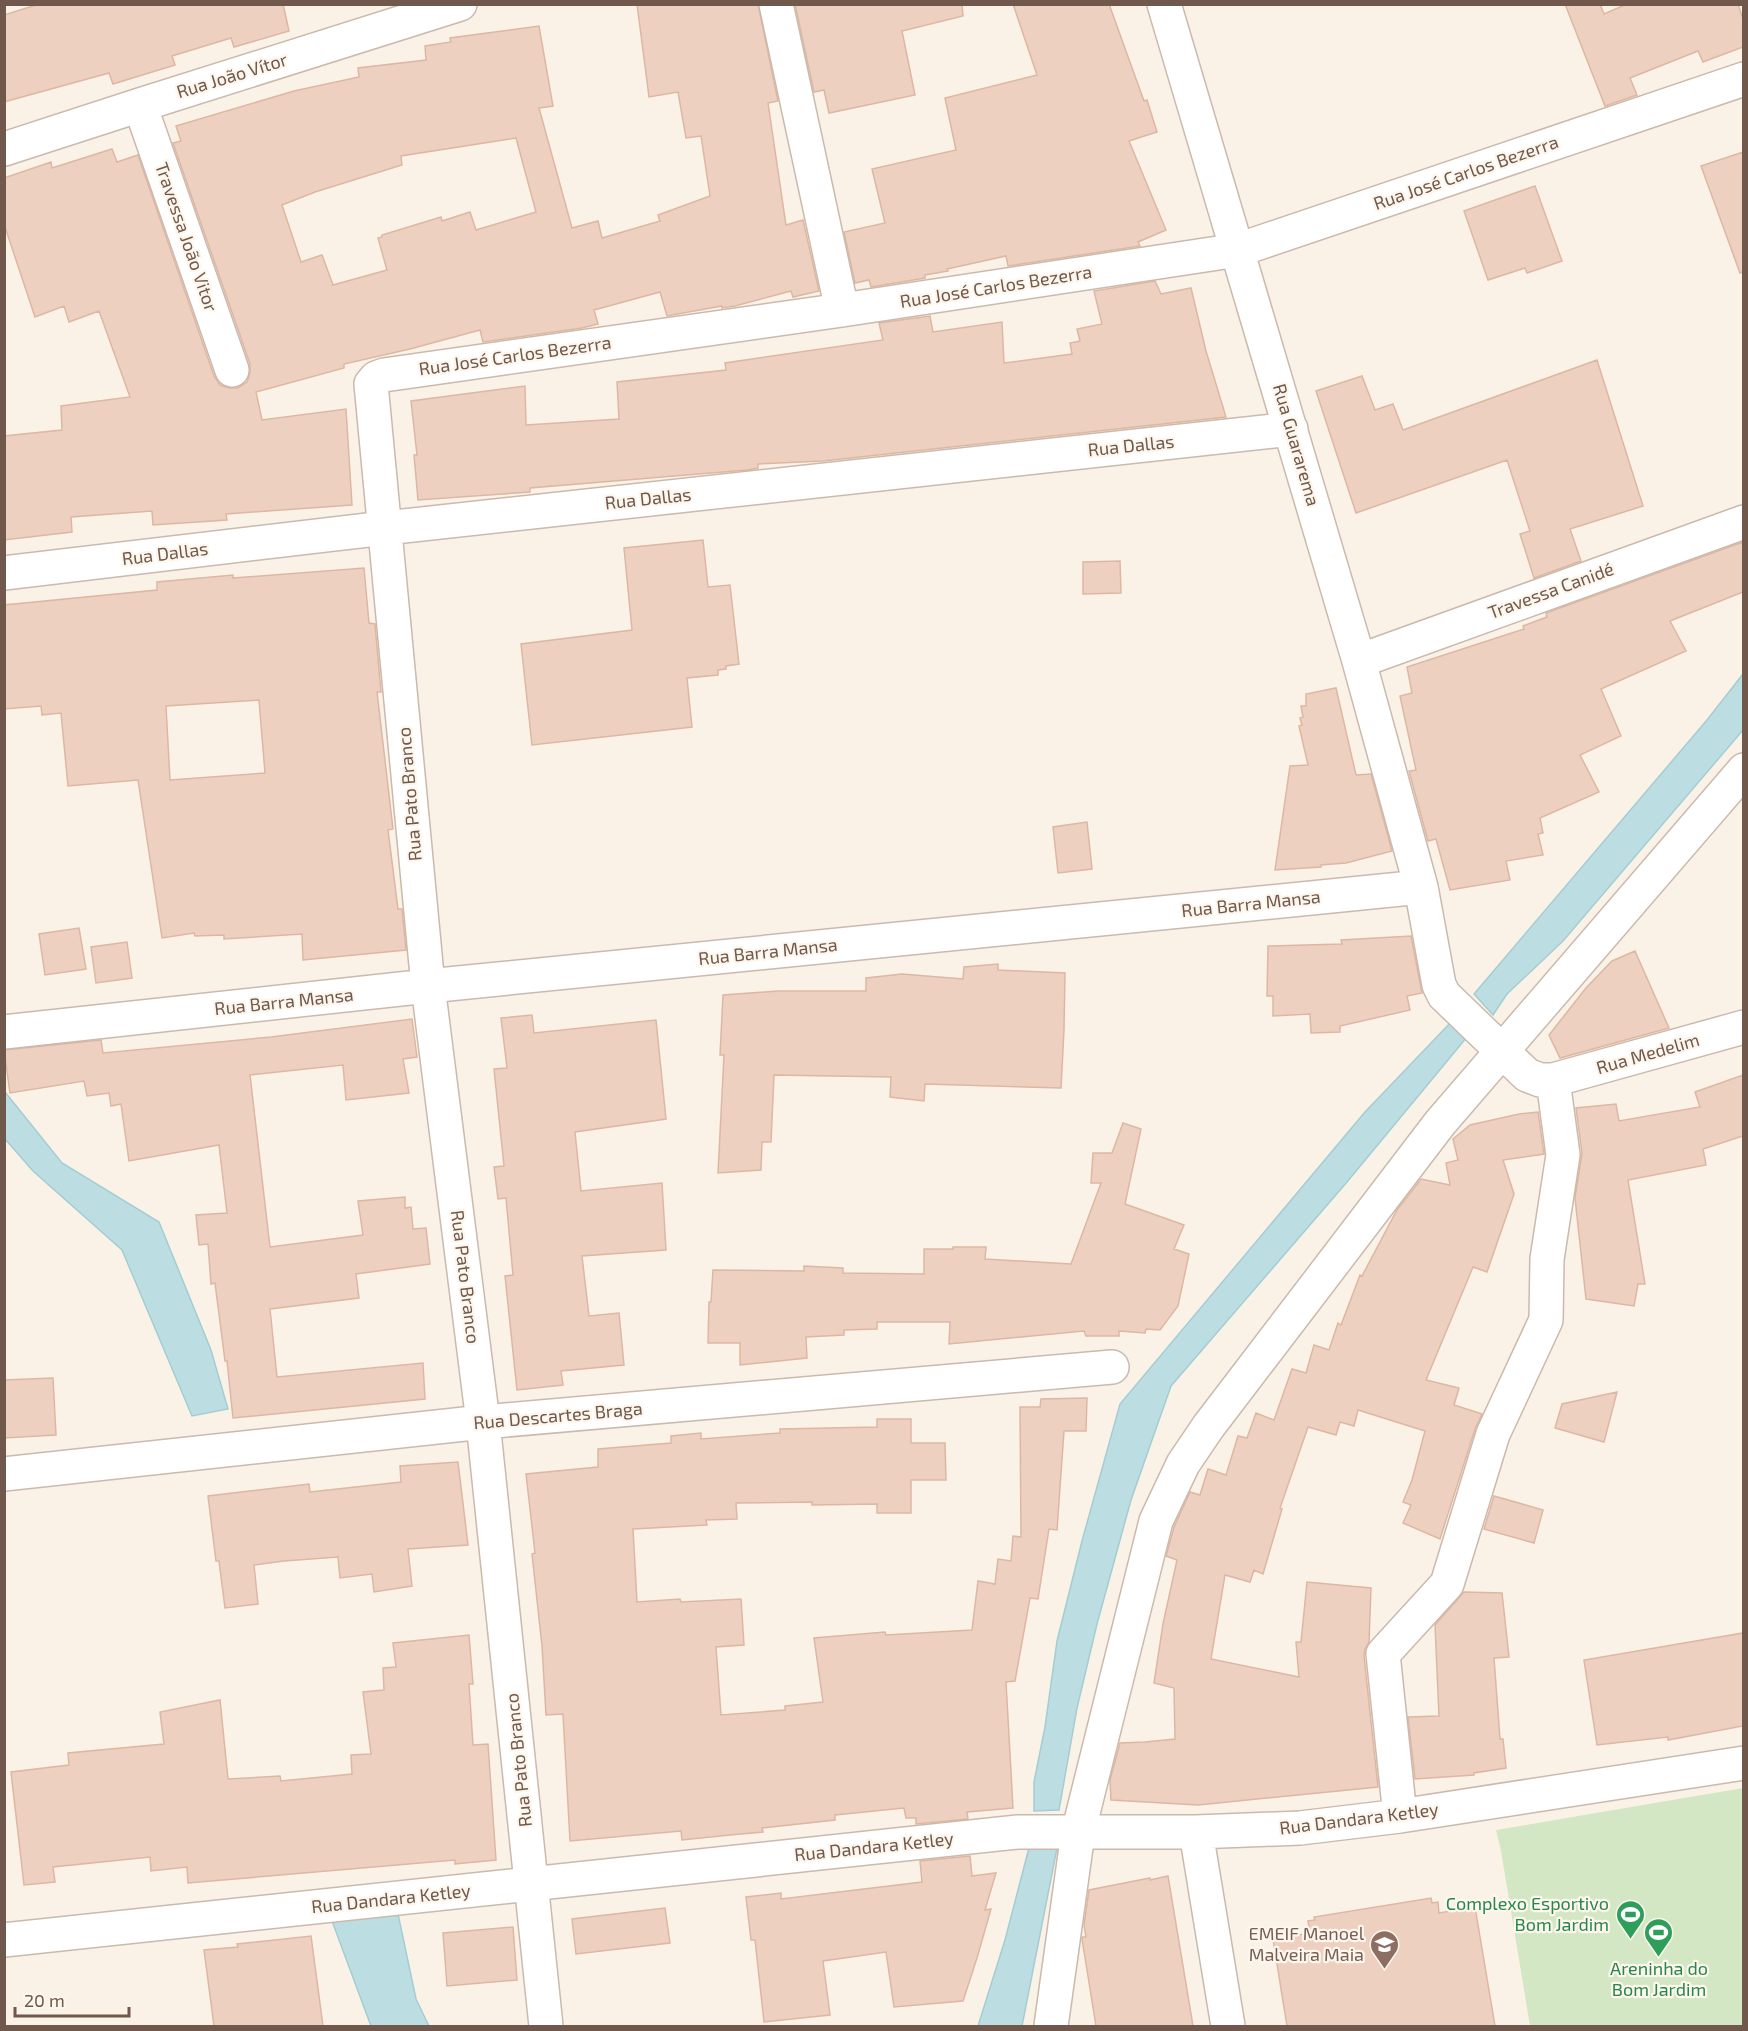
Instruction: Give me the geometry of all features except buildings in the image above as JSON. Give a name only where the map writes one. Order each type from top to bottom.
[{"type":"street","name":"Rua João Vítor","points":[[4,149],[460,4]]},
{"type":"street","points":[[776,4],[842,310]]},
{"type":"street","name":"Rua Guararema","points":[[1164,4],[1359,662],[1421,887]]},
{"type":"street","name":"Rua José Carlos Bezerra","points":[[385,528],[371,384],[376,378],[384,375],[842,310],[1238,250],[1743,79]]},
{"type":"street","name":"Travessa João Vitor","points":[[140,105],[232,370]]},
{"type":"street","name":"Rua Dallas","points":[[4,573],[385,528],[1291,429]]},
{"type":"street","name":"Travessa Canidé","points":[[1359,662],[1743,522]]},
{"type":"street","name":"Rua Pato Branco","points":[[385,528],[428,986],[483,1422],[546,2026]]},
{"type":"street","points":[[1051,2026],[1078,1833],[1156,1521],[1183,1464],[1208,1427],[1499,1047],[1743,770]]},
{"type":"street","points":[[1400,1816],[1383,1654],[1448,1584],[1493,1434],[1546,1320],[1547,1258],[1563,1155],[1553,1080],[1540,1080],[1527,1075],[1448,998],[1436,972],[1421,887]]},
{"type":"street","name":"Rua Barra Mansa","points":[[4,1032],[428,986],[1421,887]]},
{"type":"street","name":"Rua Medelim","points":[[1553,1080],[1743,1027]]},
{"type":"street","name":"Rua Descartes Braga","points":[[4,1474],[483,1422],[1112,1367]]},
{"type":"street","name":"Rua Dandara Ketley","points":[[4,1940],[1018,1832],[1196,1832],[1300,1828],[1400,1816],[1743,1763]]},
{"type":"street","points":[[1196,1832],[1228,2026]]},
{"type":"green space","name":"Complexo Esportivo Bom Jardim","points":[[1743,1788],[1743,2026],[1530,2026],[1496,1830]]},
{"type":"water","points":[[1743,674],[1743,730],[1563,941],[1507,994],[1493,1015],[1474,994],[1707,720]]},
{"type":"water","points":[[1452,1021],[1467,1037],[1347,1182],[1171,1386],[1131,1500],[1097,1624],[1077,1708],[1059,1810],[1034,1811],[1034,1782],[1045,1727],[1057,1641],[1120,1404],[1365,1112]]},
{"type":"water","points":[[5,1092],[62,1163],[159,1222],[211,1350],[228,1409],[192,1416],[122,1250],[33,1171],[5,1139]]},
{"type":"water","points":[[1058,1843],[1022,2026],[978,2026],[1005,1940],[1030,1844]]},
{"type":"water","points":[[398,1914],[416,1999],[429,2026],[371,2026],[332,1921]]},
{"type":"place","name":"Complexo Esportivo Bom Jardim","points":[[1630,1940]]},
{"type":"place","name":"Areninha do Bom Jardim","points":[[1659,1958]]},
{"type":"place","name":"EMEIF Manoel Malveira Maia","points":[[1385,1970]]}]
